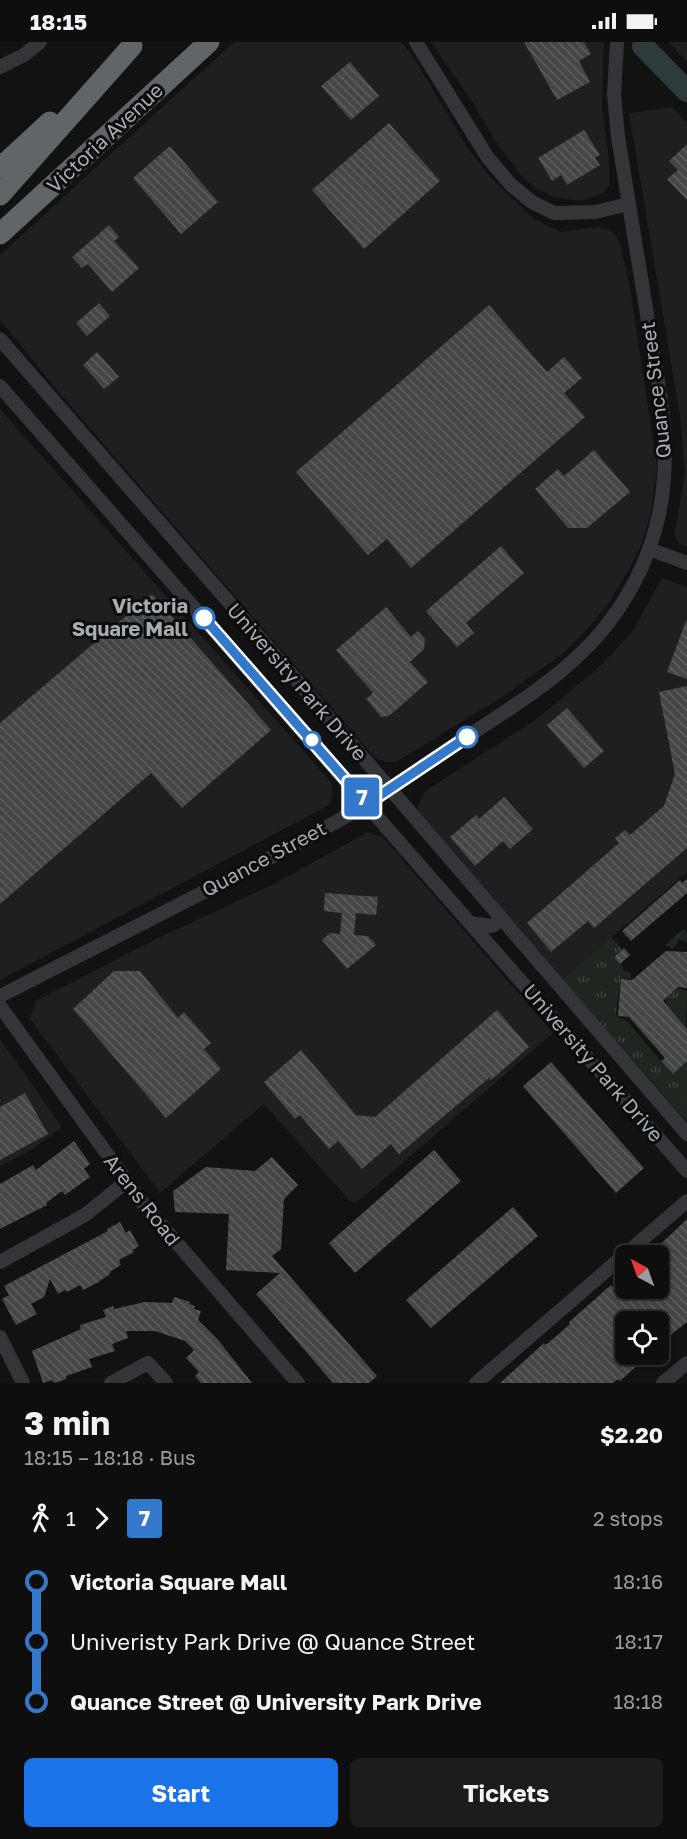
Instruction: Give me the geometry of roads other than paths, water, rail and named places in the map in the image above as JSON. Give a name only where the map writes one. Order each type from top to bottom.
[{"type":"highway","name":"Victoria Avenue","points":[[0,234],[209,42]]},
{"type":"highway","points":[[0,168],[134,44]]},
{"type":"highway","points":[[0,195],[134,44]]},
{"type":"street","points":[[0,67],[24,55],[40,42]]},
{"type":"street","points":[[416,42],[488,158],[511,185],[532,202],[554,213],[595,212],[628,204]]},
{"type":"street","name":"Quance Street","points":[[0,996],[246,870],[367,804],[506,711],[571,662],[596,639],[613,617],[631,588],[649,549],[659,516],[664,488],[666,436],[628,204],[614,94],[617,42]]},
{"type":"street","name":"University Park Drive","points":[[0,339],[687,1134]]},
{"type":"street","name":"University Park Drive","points":[[0,386],[687,1171]]},
{"type":"street","points":[[649,549],[687,563]]},
{"type":"street","points":[[470,923],[492,926],[502,919]]},
{"type":"street","name":"Arens Road","points":[[0,1006],[144,1206],[298,1383]]},
{"type":"street","points":[[0,1262],[85,1215],[126,1182]]},
{"type":"street","points":[[476,1383],[687,1201]]},
{"type":"street","points":[[0,1337],[23,1383]]},
{"type":"street","points":[[111,1383],[148,1363],[166,1383]]},
{"type":"street","points":[[663,1383],[687,1363]]},
{"type":"waterway","points":[[643,46],[687,91]]},
{"type":"place","name":"Victoria Square Mall","points":[[204,618]]}]
